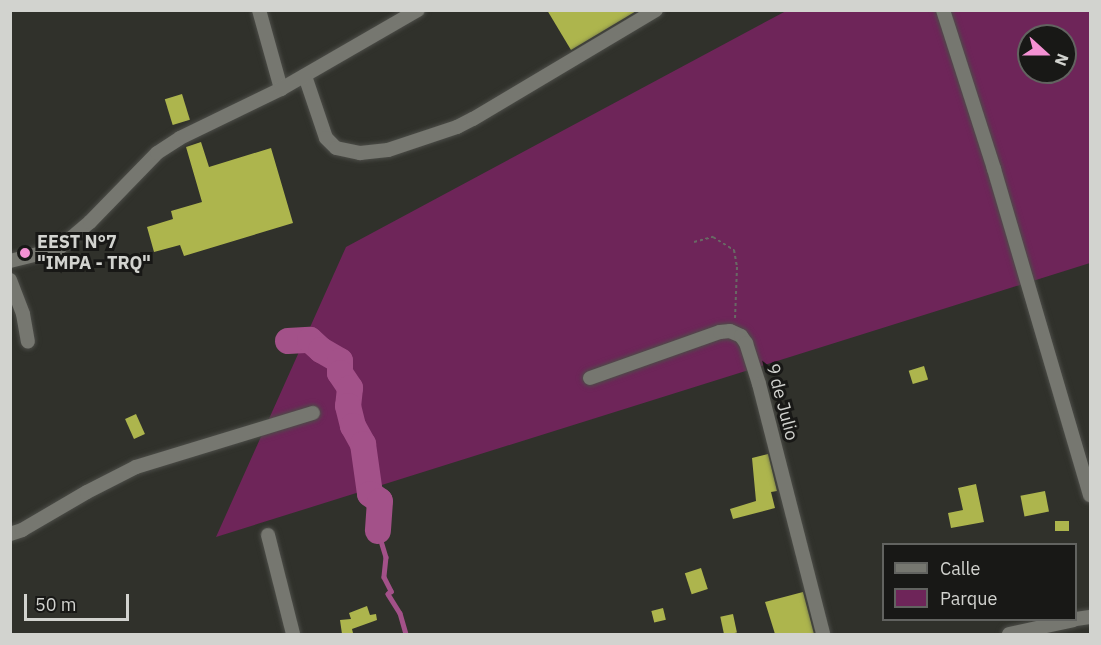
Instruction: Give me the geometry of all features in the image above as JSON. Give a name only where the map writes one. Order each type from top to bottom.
[{"type":"street","points":[[259,10],[281,89]]},
{"type":"street","points":[[10,261],[58,249],[90,222],[157,153],[180,138],[281,89],[418,10]]},
{"type":"street","points":[[305,76],[326,138],[336,148],[360,153],[388,150],[457,127],[473,119],[656,10]]},
{"type":"street","points":[[944,10],[994,169],[1090,495]]},
{"type":"street","points":[[10,280],[23,314],[28,342]]},
{"type":"street","points":[[590,378],[720,332],[734,333]]},
{"type":"street","name":"9 de Julio","points":[[734,333],[747,343],[824,634]]},
{"type":"street","points":[[10,534],[22,531],[87,492],[136,467],[313,413]]},
{"type":"street","points":[[268,535],[293,634]]},
{"type":"street","points":[[1009,634],[1066,621]]},
{"type":"path","points":[[694,242],[713,237],[734,250],[737,267],[734,333]]},
{"type":"green space","points":[[786,11],[1090,11],[1090,263],[216,537],[346,247]]},
{"type":"building","points":[[547,10],[638,10],[571,50]]},
{"type":"building","points":[[182,94],[190,120],[173,125],[165,99]]},
{"type":"building","points":[[201,142],[209,167],[271,148],[293,223],[184,256],[180,245],[154,252],[147,227],[173,219],[171,211],[202,202],[186,147]]},
{"type":"building","points":[[924,366],[928,379],[913,384],[909,371]]},
{"type":"building","points":[[136,414],[145,434],[134,439],[125,419]]},
{"type":"building","points":[[768,454],[777,491],[771,492],[775,508],[733,519],[730,509],[756,501],[752,458]]},
{"type":"building","points":[[976,484],[984,522],[951,528],[948,513],[963,510],[958,488]]},
{"type":"building","points":[[1045,491],[1049,512],[1024,516],[1020,496]]},
{"type":"building","points":[[1055,521],[1069,521],[1069,531],[1055,531]]},
{"type":"building","points":[[701,568],[708,589],[692,594],[685,573]]},
{"type":"building","points":[[803,592],[814,634],[775,634],[765,602]]},
{"type":"building","points":[[367,606],[370,615],[376,614],[377,620],[352,629],[353,633],[342,634],[340,620],[351,619],[349,613]]},
{"type":"building","points":[[663,608],[666,620],[654,623],[651,611]]},
{"type":"building","points":[[733,614],[737,633],[724,634],[720,617]]},
{"type":"waterway","points":[[288,341],[310,340],[321,350],[340,361],[340,373],[350,388],[348,406],[353,426],[363,444],[370,494],[380,501],[378,531]]},
{"type":"waterway","points":[[378,531],[386,557],[384,577],[391,591],[388,594],[400,613],[406,634]]},
{"type":"place","name":"EEST N°7 \"IMPA - TRQ\"","points":[[25,253]]}]
